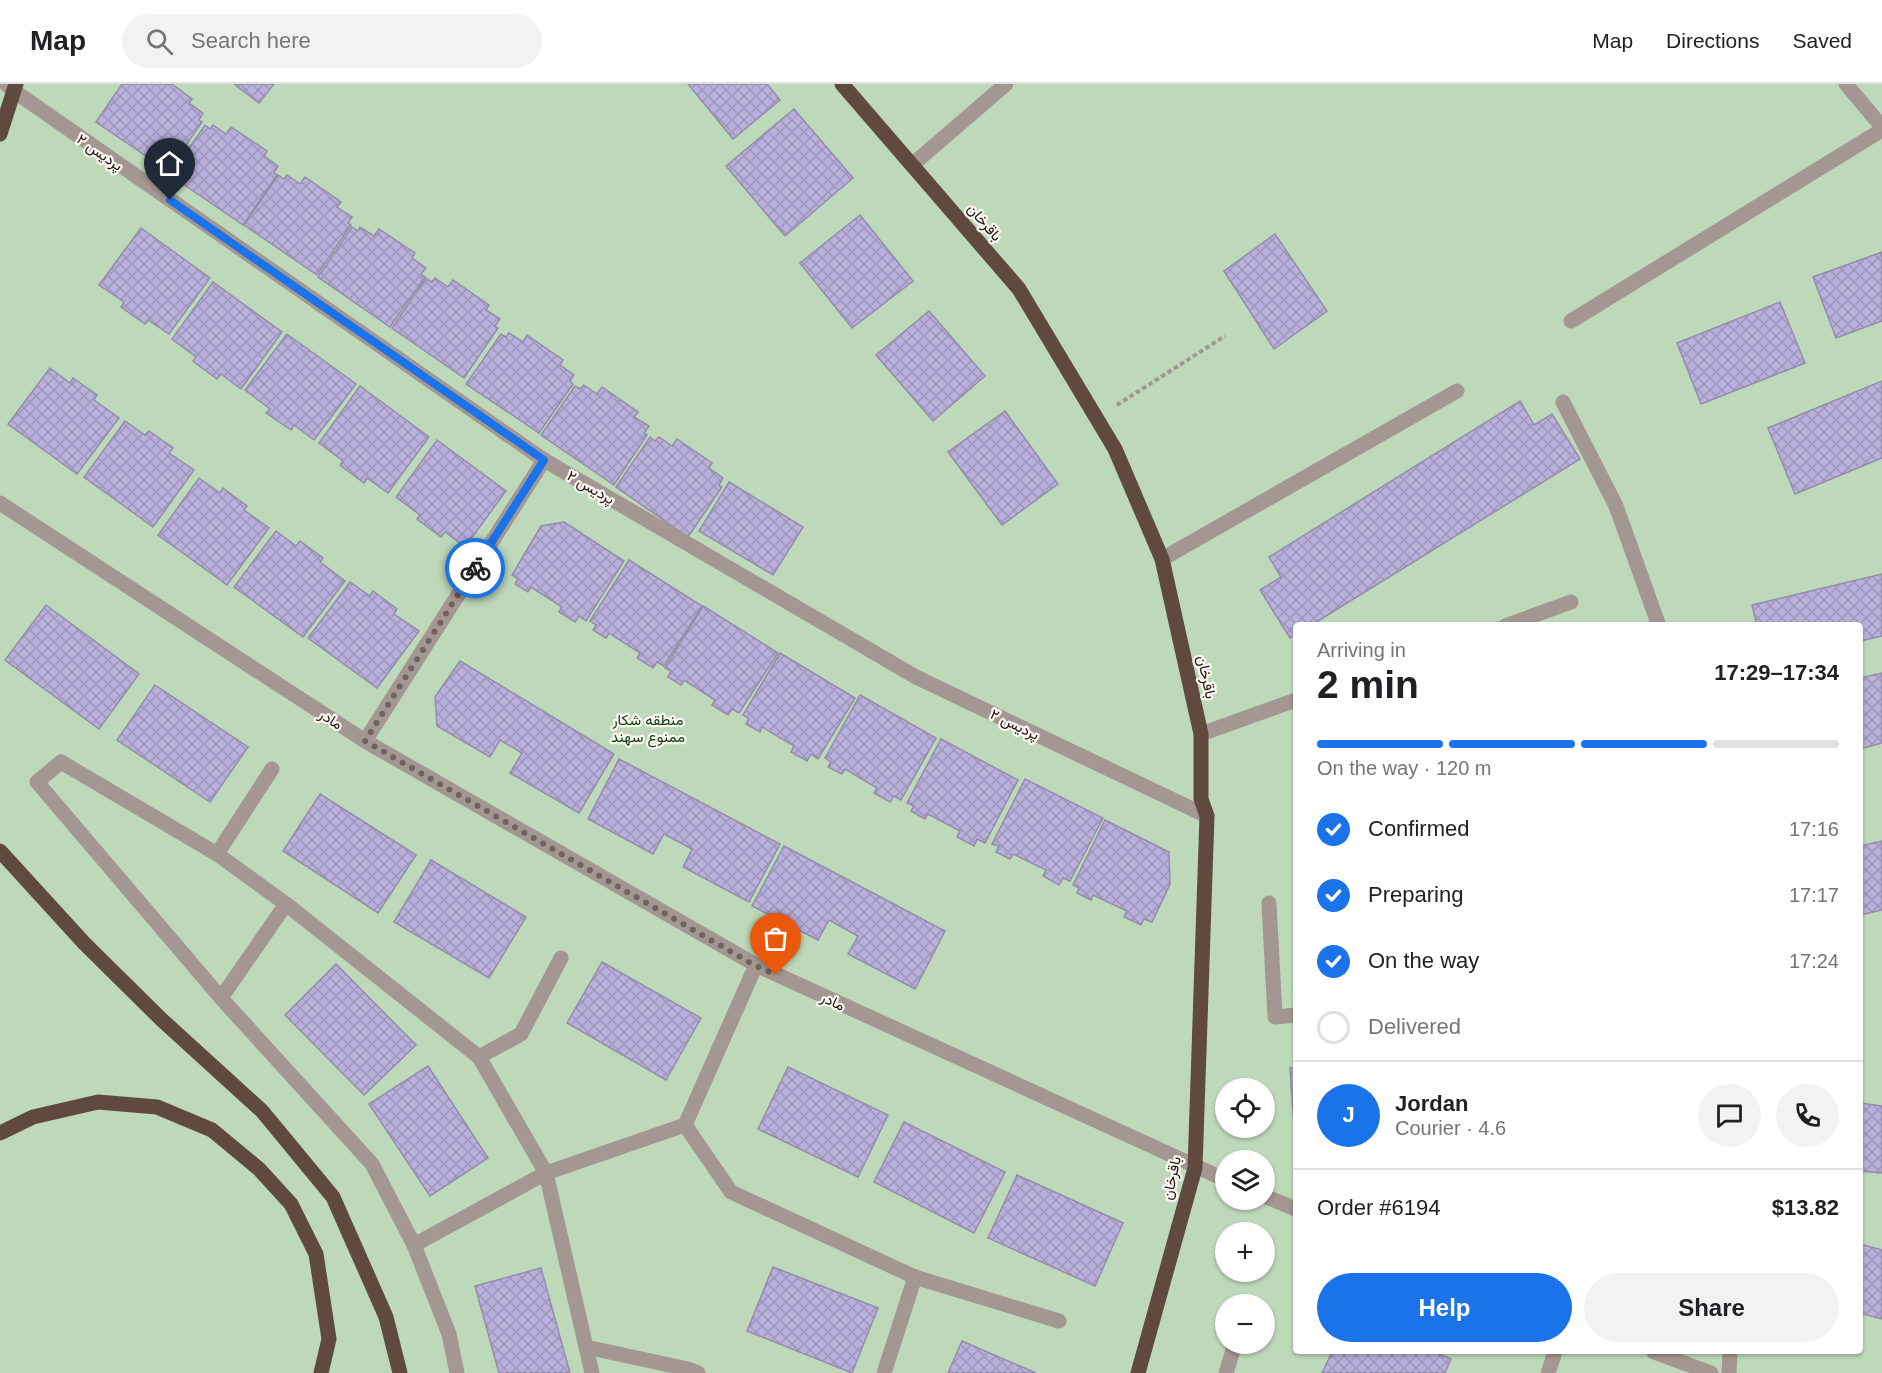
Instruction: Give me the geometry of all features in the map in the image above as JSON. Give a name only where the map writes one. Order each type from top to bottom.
[{"type":"main road","name":"باقرخان","points":[[842,84],[1019,289],[1115,449],[1162,559],[1201,734],[1201,799],[1207,816],[1195,1168],[1138,1373]]},
{"type":"main road","points":[[0,134],[12,86]]},
{"type":"main road","points":[[0,851],[84,943],[154,1012],[262,1111],[333,1197],[386,1317],[400,1373]]},
{"type":"main road","points":[[0,1134],[33,1117],[98,1102],[157,1107],[212,1130],[259,1169],[291,1204],[316,1254],[329,1339],[321,1373]]},
{"type":"street","points":[[912,165],[1006,84]]},
{"type":"street","points":[[1571,321],[1882,128],[1846,84]]},
{"type":"street","name":"پردیس ۲","points":[[12,86],[544,460],[916,676],[1207,816]]},
{"type":"street","points":[[1162,559],[1457,391]]},
{"type":"street","points":[[1563,402],[1616,506],[1658,622]]},
{"type":"street","points":[[365,741],[544,460]]},
{"type":"street","name":"مادر","points":[[0,503],[365,741],[756,966],[1215,1176]]},
{"type":"street","points":[[1516,622],[1571,602]]},
{"type":"street","points":[[1201,734],[1293,701]]},
{"type":"street","points":[[457,1373],[450,1334],[414,1245],[372,1164],[221,998],[37,782],[61,762],[217,854],[286,904],[479,1057],[546,1173],[592,1373]]},
{"type":"street","points":[[217,854],[272,770]]},
{"type":"street","points":[[1269,903],[1275,1017],[1293,1015]]},
{"type":"street","points":[[221,998],[286,904]]},
{"type":"street","points":[[479,1057],[521,1034],[561,958]]},
{"type":"street","points":[[414,1245],[546,1173],[685,1125],[756,966]]},
{"type":"street","points":[[685,1125],[731,1192],[915,1277],[1059,1321]]},
{"type":"street","points":[[1275,1200],[1293,1208]]},
{"type":"street","points":[[884,1373],[915,1277]]},
{"type":"street","points":[[586,1347],[698,1373]]},
{"type":"street","points":[[1226,1373],[1232,1354]]},
{"type":"street","points":[[1548,1373],[1554,1354]]},
{"type":"street","points":[[1659,1354],[1711,1373]]},
{"type":"street","points":[[1729,1373],[1730,1354]]},
{"type":"path","points":[[1096,418],[1225,336]]},
{"type":"green space","name":"منطقه شکار ممنوع سهند","points":[[0,84],[1882,84],[1882,1373],[0,1373]]},
{"type":"building","points":[[122,84],[172,84],[192,99],[189,103],[203,113],[199,120],[202,122],[168,171],[96,122]]},
{"type":"building","points":[[234,84],[274,84],[259,103]]},
{"type":"building","points":[[688,84],[767,84],[780,100],[733,139]]},
{"type":"building","points":[[794,109],[853,178],[785,236],[726,166]]},
{"type":"building","points":[[205,125],[210,129],[213,125],[226,134],[231,127],[267,151],[264,156],[278,166],[274,173],[277,175],[243,225],[170,175]]},
{"type":"building","points":[[278,175],[284,179],[287,175],[300,184],[305,177],[341,202],[337,207],[352,217],[348,223],[351,225],[317,275],[244,225]]},
{"type":"building","points":[[860,215],[913,281],[852,328],[800,263]]},
{"type":"building","points":[[352,227],[358,231],[360,227],[374,236],[379,229],[415,253],[412,258],[426,268],[421,274],[425,277],[390,327],[318,277]]},
{"type":"building","points":[[141,228],[210,278],[169,334],[148,320],[145,324],[121,307],[124,302],[99,285]]},
{"type":"building","points":[[1275,234],[1327,311],[1274,349],[1224,271]]},
{"type":"building","points":[[1882,252],[1882,321],[1836,338],[1813,277]]},
{"type":"building","points":[[426,278],[432,282],[435,278],[448,287],[453,280],[489,305],[486,310],[500,319],[495,326],[498,328],[464,378],[392,328]]},
{"type":"building","points":[[213,282],[282,332],[241,389],[221,374],[217,379],[193,361],[196,357],[172,339]]},
{"type":"building","points":[[1780,302],[1805,363],[1701,404],[1677,343]]},
{"type":"building","points":[[929,311],[985,376],[933,421],[876,355]]},
{"type":"building","points":[[509,333],[523,342],[527,335],[563,360],[560,365],[574,375],[570,381],[573,384],[539,433],[466,384],[501,334],[506,337]]},
{"type":"building","points":[[287,334],[356,384],[314,440],[294,425],[291,430],[266,413],[270,409],[245,390]]},
{"type":"building","points":[[50,368],[70,383],[73,378],[97,395],[94,400],[119,418],[77,474],[8,424]]},
{"type":"building","points":[[1882,381],[1882,458],[1795,494],[1768,428]]},
{"type":"building","points":[[584,385],[597,394],[602,387],[638,412],[634,417],[649,426],[644,433],[647,435],[614,485],[541,435],[575,386],[580,389]]},
{"type":"building","points":[[360,386],[429,437],[388,493],[367,478],[364,483],[340,465],[343,461],[319,443]]},
{"type":"building","points":[[1520,401],[1534,425],[1552,414],[1580,459],[1316,622],[1293,622],[1293,636],[1290,638],[1260,590],[1281,577],[1269,557]]},
{"type":"building","points":[[1005,411],[1058,484],[1002,525],[948,452]]},
{"type":"building","points":[[125,421],[145,435],[149,431],[173,448],[169,453],[194,470],[153,527],[84,477]]},
{"type":"building","points":[[650,437],[655,441],[659,437],[672,446],[677,439],[712,463],[709,468],[723,478],[719,485],[722,487],[688,537],[616,487]]},
{"type":"building","points":[[437,440],[506,491],[465,547],[445,532],[441,537],[417,519],[420,515],[396,497]]},
{"type":"building","points":[[199,478],[220,493],[223,488],[247,506],[244,510],[269,528],[227,585],[158,535]]},
{"type":"building","points":[[729,482],[803,527],[773,575],[699,531]]},
{"type":"building","points":[[564,522],[624,561],[586,621],[579,616],[575,622],[559,612],[562,607],[531,587],[528,592],[515,584],[518,579],[512,575],[541,526]]},
{"type":"building","points":[[276,531],[296,546],[300,541],[323,558],[320,562],[345,581],[303,637],[234,587]]},
{"type":"building","points":[[629,560],[702,606],[664,666],[657,662],[653,668],[637,658],[640,653],[609,633],[606,638],[593,630],[596,625],[590,621]]},
{"type":"building","points":[[1882,574],[1882,636],[1863,640],[1863,622],[1756,622],[1752,605]]},
{"type":"building","points":[[350,582],[370,596],[373,591],[397,609],[394,614],[419,631],[377,688],[308,638]]},
{"type":"building","points":[[46,605],[139,674],[99,729],[5,660]]},
{"type":"building","points":[[703,606],[778,653],[739,713],[732,709],[728,715],[712,705],[715,700],[684,680],[681,685],[668,677],[671,671],[665,668]]},
{"type":"building","points":[[780,653],[855,698],[818,759],[811,754],[807,761],[791,752],[794,746],[762,727],[760,732],[746,724],[749,719],[743,715]]},
{"type":"building","points":[[460,661],[614,754],[579,813],[510,773],[522,753],[500,740],[490,757],[437,726],[435,697]]},
{"type":"building","points":[[1882,673],[1882,743],[1863,748],[1863,677]]},
{"type":"building","points":[[155,685],[248,747],[210,802],[117,740]]},
{"type":"building","points":[[860,695],[936,738],[901,800],[894,796],[890,802],[874,793],[877,788],[845,769],[842,774],[828,767],[831,762],[825,758]]},
{"type":"building","points":[[941,739],[1018,780],[985,843],[977,839],[974,846],[957,837],[960,831],[928,814],[925,819],[911,811],[914,806],[907,803]]},
{"type":"building","points":[[619,759],[780,844],[749,902],[683,867],[692,849],[664,834],[653,854],[588,819]]},
{"type":"building","points":[[1025,779],[1103,818],[1070,881],[1063,878],[1059,885],[1043,876],[1046,870],[1013,854],[1010,859],[996,852],[999,846],[992,844]]},
{"type":"building","points":[[320,794],[416,855],[378,913],[283,851]]},
{"type":"building","points":[[1105,820],[1169,852],[1170,884],[1152,922],[1144,919],[1141,925],[1124,917],[1127,911],[1093,895],[1091,900],[1077,893],[1079,888],[1073,885]]},
{"type":"building","points":[[1882,841],[1882,910],[1863,914],[1863,845]]},
{"type":"building","points":[[784,846],[945,931],[915,989],[848,954],[858,936],[829,920],[818,940],[752,906]]},
{"type":"building","points":[[431,860],[526,917],[489,978],[394,922]]},
{"type":"building","points":[[602,962],[701,1018],[666,1080],[567,1023]]},
{"type":"building","points":[[336,964],[416,1045],[364,1095],[285,1015]]},
{"type":"building","points":[[428,1066],[488,1158],[430,1196],[369,1104]]},
{"type":"building","points":[[788,1067],[888,1115],[858,1177],[758,1129]]},
{"type":"building","points":[[1290,1068],[1293,1068],[1293,1111]]},
{"type":"building","points":[[1863,1103],[1882,1106],[1882,1173],[1863,1171]]},
{"type":"building","points":[[904,1122],[1005,1172],[974,1233],[874,1182]]},
{"type":"building","points":[[1017,1175],[1123,1223],[1095,1286],[988,1238]]},
{"type":"building","points":[[1863,1245],[1882,1250],[1882,1319],[1863,1314]]},
{"type":"building","points":[[773,1267],[878,1308],[852,1373],[747,1331]]},
{"type":"building","points":[[541,1268],[570,1373],[499,1373],[475,1286]]},
{"type":"building","points":[[962,1341],[1036,1373],[948,1373]]},
{"type":"building","points":[[1331,1354],[1440,1354],[1451,1359],[1445,1373],[1322,1373]]},
{"type":"way so far","points":[[475,568],[365,741],[756,966],[776,975]]},
{"type":"route","points":[[170,200],[544,460],[475,568]]}]
